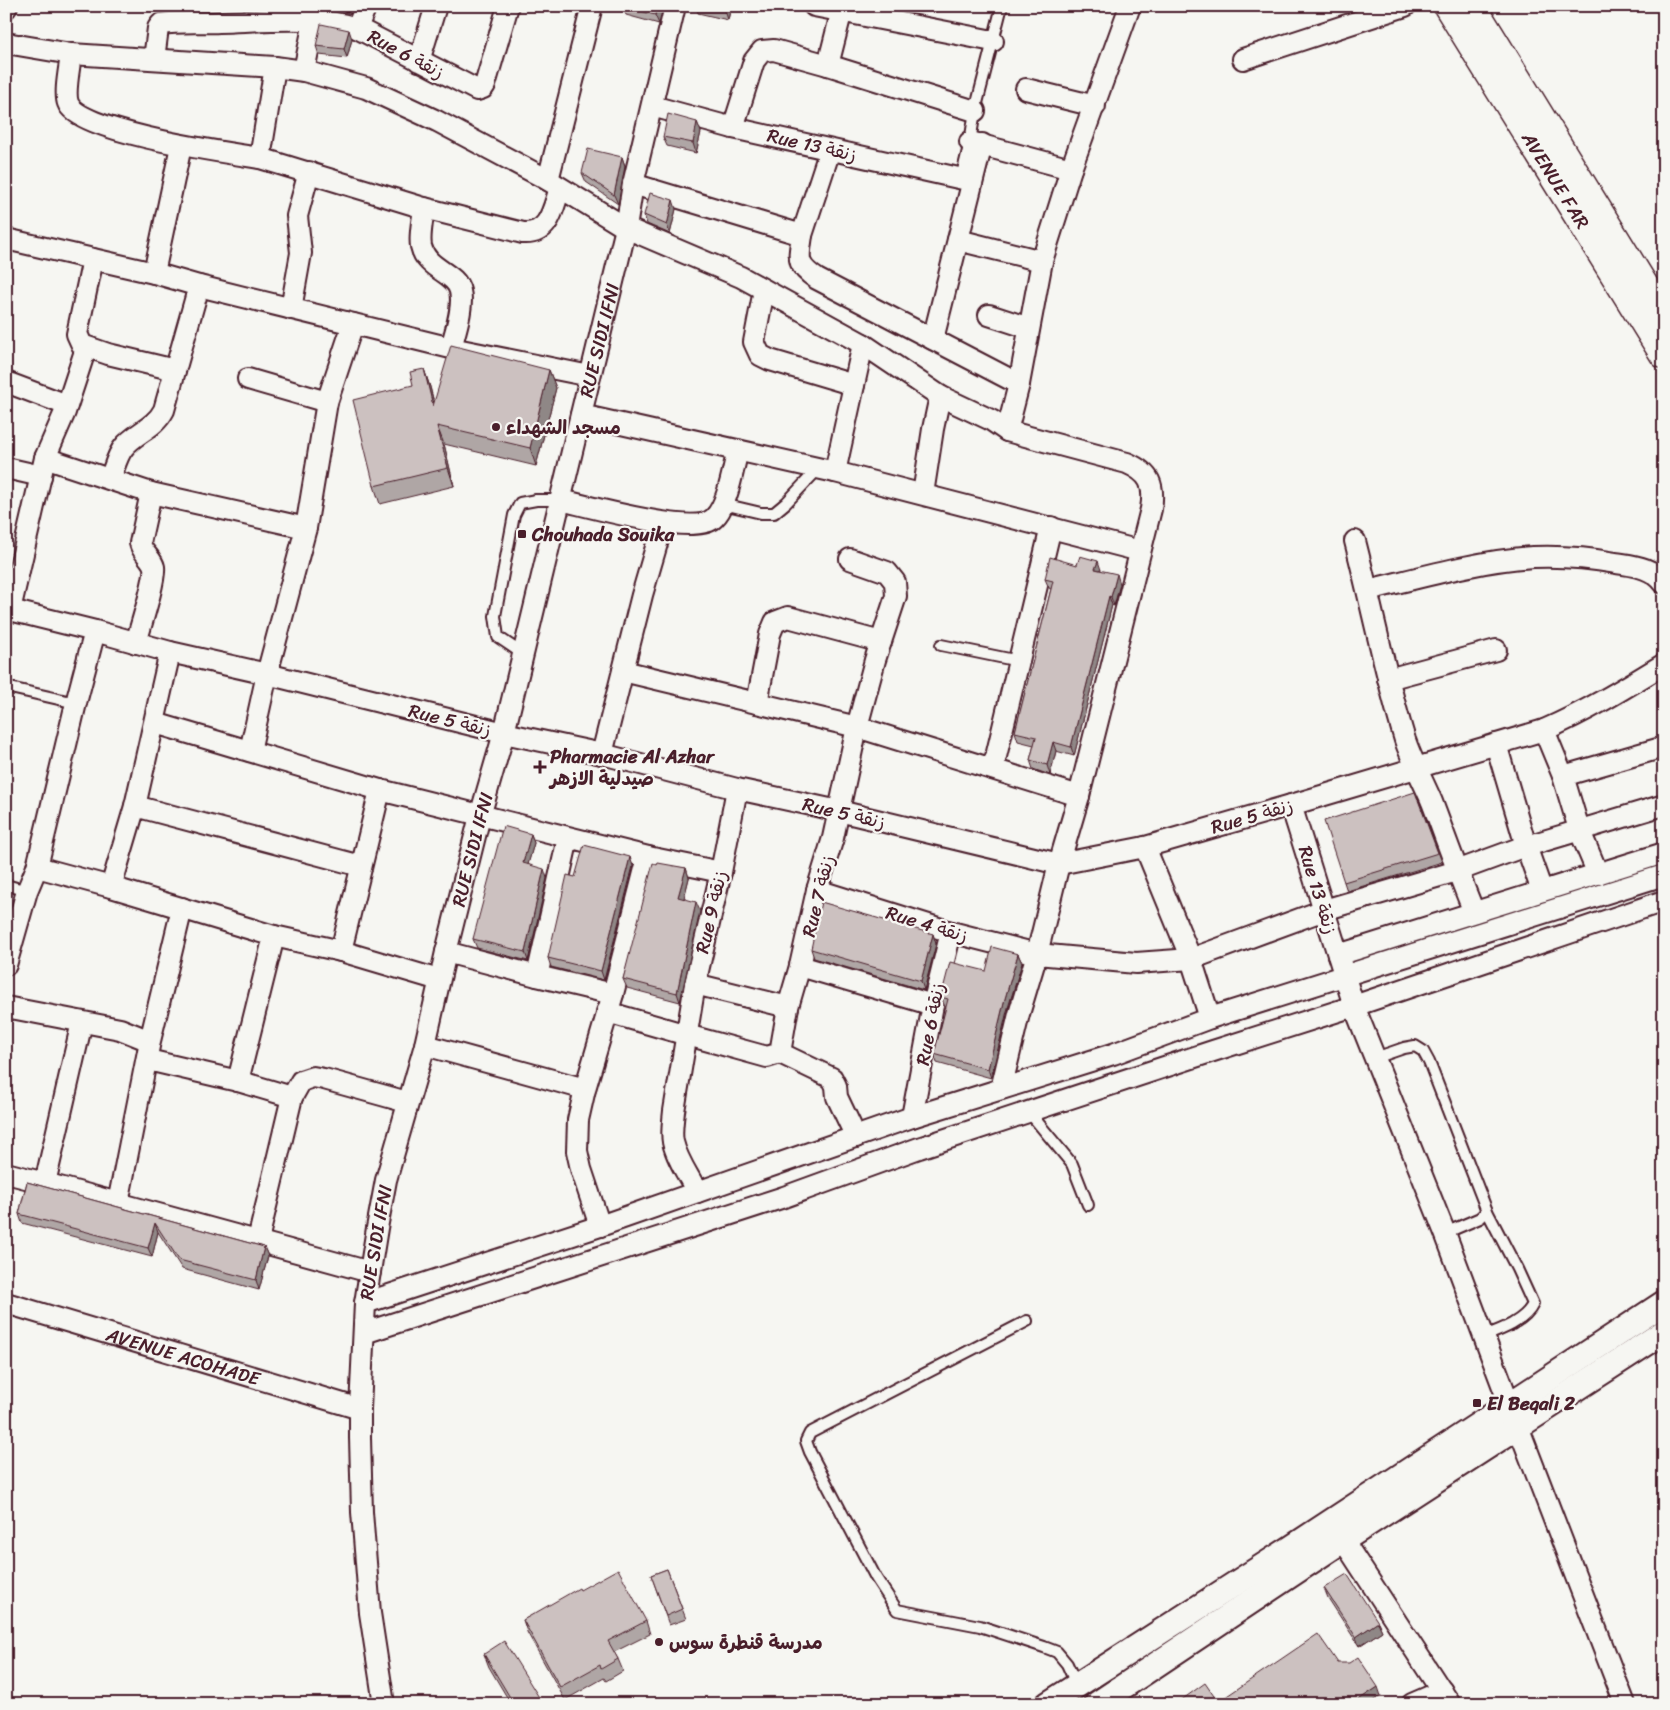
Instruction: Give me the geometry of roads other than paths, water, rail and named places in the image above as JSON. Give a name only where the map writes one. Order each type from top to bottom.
[{"type":"main road","name":"AVENUE FAR","points":[[1448,6],[1664,354]]},
{"type":"main road","name":"AVENUE FAR","points":[[1472,6],[1664,318]]},
{"type":"street","points":[[357,28],[366,6]]},
{"type":"street","points":[[419,62],[436,6]]},
{"type":"street","name":"Rue 6 زنقة","points":[[154,59],[159,26],[184,15],[316,14],[357,28],[419,62],[475,90],[480,90],[485,85],[508,6]]},
{"type":"street","points":[[71,54],[67,102],[72,110],[80,116],[104,126],[180,146],[260,158],[424,208],[529,234],[542,229],[547,224],[592,6]]},
{"type":"street","name":"RUE SIDI IFNI","points":[[384,1704],[370,1613],[362,1512],[360,1409],[365,1303],[370,1272],[386,1180],[425,1044],[480,816],[504,733],[626,228],[633,184],[676,6]]},
{"type":"street","points":[[814,6],[842,9],[993,41]]},
{"type":"street","points":[[1007,431],[1042,261],[1071,169],[1130,6]]},
{"type":"street","points":[[1243,59],[1405,6]]},
{"type":"street","points":[[828,65],[842,9]]},
{"type":"street","points":[[304,71],[316,14]]},
{"type":"street","points":[[6,43],[71,54],[274,67],[304,71],[349,82],[384,95],[437,121],[554,184],[626,228],[741,277],[863,344],[940,396],[991,420],[1007,431],[1127,464],[1138,468],[1146,475],[1152,486],[1153,497],[1079,796],[1019,1014],[1001,1089]]},
{"type":"street","points":[[733,128],[754,61],[762,51],[774,50],[975,111]]},
{"type":"street","points":[[260,158],[274,67]]},
{"type":"street","points":[[1026,89],[1095,106]]},
{"type":"street","name":"Rue 13 زنقة","points":[[652,106],[733,128],[966,180]]},
{"type":"street","points":[[933,339],[958,240],[966,180],[976,143],[1071,169]]},
{"type":"street","points":[[154,273],[180,146]]},
{"type":"street","points":[[830,150],[802,235],[799,260],[805,270],[817,279],[1018,384]]},
{"type":"street","points":[[291,308],[301,252],[298,216],[309,172]]},
{"type":"street","points":[[633,184],[802,235]]},
{"type":"street","points":[[424,208],[421,245],[425,257],[458,285],[460,290],[462,301],[451,348]]},
{"type":"street","points":[[6,239],[154,273],[199,286],[451,348],[590,376]]},
{"type":"street","points":[[958,240],[1042,261]]},
{"type":"street","points":[[93,259],[78,334],[79,340],[86,348],[174,370]]},
{"type":"street","points":[[110,479],[125,445],[150,427],[164,410],[199,286]]},
{"type":"street","points":[[764,290],[754,342],[760,354],[770,360],[854,385]]},
{"type":"street","points":[[989,315],[1029,328]]},
{"type":"street","points":[[250,751],[267,674],[306,528],[327,402],[352,324]]},
{"type":"street","points":[[827,470],[854,385],[863,344]]},
{"type":"street","points":[[8,610],[43,467],[67,405],[86,348]]},
{"type":"street","points":[[248,379],[327,402]]},
{"type":"street","points":[[6,382],[67,405]]},
{"type":"street","points":[[924,494],[933,429],[940,396]]},
{"type":"street","points":[[581,415],[827,470],[1051,527],[1140,552]]},
{"type":"street","points":[[561,500],[663,522],[687,525],[710,520],[714,518],[723,504],[738,450]]},
{"type":"street","points":[[6,468],[43,467],[110,479],[151,492],[306,528]]},
{"type":"street","points":[[136,643],[154,577],[153,564],[141,548],[140,543],[151,492]]},
{"type":"street","points":[[602,754],[642,595],[663,522]]},
{"type":"street","points":[[993,769],[1051,527]]},
{"type":"street","points":[[1355,541],[1405,741],[1434,807],[1474,912]]},
{"type":"street","points":[[1368,590],[1491,562],[1532,557],[1597,560],[1635,566],[1652,572],[1664,583]]},
{"type":"street","name":"Rue 7 زنقة","points":[[774,1055],[800,966],[827,861],[857,727],[896,596],[895,582],[890,575],[882,569],[850,559]]},
{"type":"street","name":"Rue 5 زنقة","points":[[8,610],[95,631],[170,652],[504,733],[602,754],[736,789],[839,811],[1059,864],[1145,847],[1544,730],[1587,710],[1664,664]]},
{"type":"street","points":[[757,703],[770,634],[775,622],[788,617],[882,642]]},
{"type":"street","points":[[6,965],[27,891],[38,867],[76,703],[95,631]]},
{"type":"street","points":[[1388,679],[1496,650]]},
{"type":"street","points":[[111,887],[135,806],[170,652]]},
{"type":"street","points":[[623,671],[857,727],[1079,796]]},
{"type":"street","points":[[155,723],[380,790],[568,838],[721,872]]},
{"type":"street","points":[[1544,730],[1563,776],[1579,829],[1598,874]]},
{"type":"street","points":[[1496,744],[1526,846],[1542,891]]},
{"type":"street","points":[[1563,776],[1664,747]]},
{"type":"street","name":"Rue 9 زنقة","points":[[687,1035],[695,984],[721,872],[736,789]]},
{"type":"street","points":[[341,951],[380,790]]},
{"type":"street","name":"Rue 13 زنقة","points":[[1291,805],[1354,1006],[1445,1233],[1625,1704]]},
{"type":"street","name":"Rue 4 زنقة","points":[[818,890],[951,932],[1037,954],[1136,963],[1190,959],[1324,910],[1457,871],[1579,829],[1664,805]]},
{"type":"street","points":[[135,806],[361,866]]},
{"type":"street","points":[[537,976],[568,838]]},
{"type":"street","points":[[1145,847],[1190,959],[1210,1018]]},
{"type":"street","points":[[1338,955],[1664,853]]},
{"type":"street","points":[[600,1226],[577,1151],[578,1120],[648,857]]},
{"type":"street","points":[[38,867],[274,936],[341,951],[439,980]]},
{"type":"street","points":[[365,1303],[600,1226],[912,1117],[1112,1054],[1210,1018],[1664,874]]},
{"type":"street","points":[[364,1333],[784,1197],[919,1148],[1354,1006],[1664,901]]},
{"type":"street","points":[[118,1203],[149,1051],[182,908]]},
{"type":"street","name":"Rue 6 زنقة","points":[[912,1117],[933,1005],[951,932]]},
{"type":"street","points":[[238,1081],[274,936]]},
{"type":"street","points":[[446,952],[537,976],[610,1003],[687,1035],[774,1055],[832,1078],[836,1086],[837,1097],[856,1137]]},
{"type":"street","points":[[800,966],[933,1005]]},
{"type":"street","points":[[695,984],[788,1007]]},
{"type":"street","points":[[6,1007],[120,1029],[149,1051],[292,1097]]},
{"type":"street","points":[[45,1183],[82,1022]]},
{"type":"street","points":[[687,1035],[672,1129],[677,1154],[697,1192]]},
{"type":"street","points":[[425,1044],[585,1089]]},
{"type":"street","points":[[258,1240],[292,1097],[301,1080],[313,1077],[339,1082],[407,1102]]},
{"type":"street","points":[[6,1173],[370,1272]]},
{"type":"street","name":"AVENUE ACOHADE","points":[[6,1302],[360,1409]]},
{"type":"street","points":[[1048,1704],[1084,1695],[1509,1404],[1664,1303]]},
{"type":"street","points":[[1097,1704],[1343,1540],[1664,1332]]},
{"type":"street","points":[[1343,1540],[1446,1697],[1412,1704]]},
{"type":"lane","points":[[976,143],[975,111],[1002,6]]},
{"type":"lane","points":[[723,504],[761,513],[774,513],[827,470]]},
{"type":"lane","points":[[523,654],[498,637],[494,616],[514,515],[520,503],[536,500],[561,500]]},
{"type":"lane","points":[[941,644],[1019,661]]},
{"type":"lane","points":[[6,688],[76,703]]},
{"type":"lane","points":[[6,885],[27,891]]},
{"type":"lane","points":[[1375,1058],[1415,1046],[1423,1051],[1487,1211],[1533,1304],[1530,1312],[1505,1328],[1484,1336]]},
{"type":"lane","points":[[1029,1112],[1072,1164],[1088,1204]]},
{"type":"lane","points":[[1445,1233],[1480,1218],[1487,1211]]},
{"type":"lane","points":[[1027,1321],[810,1433],[806,1441],[872,1569],[897,1610],[980,1626],[1057,1652],[1067,1664],[1084,1695]]},
{"type":"place","name":"مسجد الشهداء","points":[[496,427]]},
{"type":"place","name":"Chouhada Souika","points":[[522,534]]},
{"type":"place","name":"Pharmacie Al Azhar صيدلية الازهر","points":[[540,767]]},
{"type":"place","name":"El Beqali 2","points":[[1477,1403]]},
{"type":"place","name":"مدرسة قنطرة سوس","points":[[659,1642]]}]
